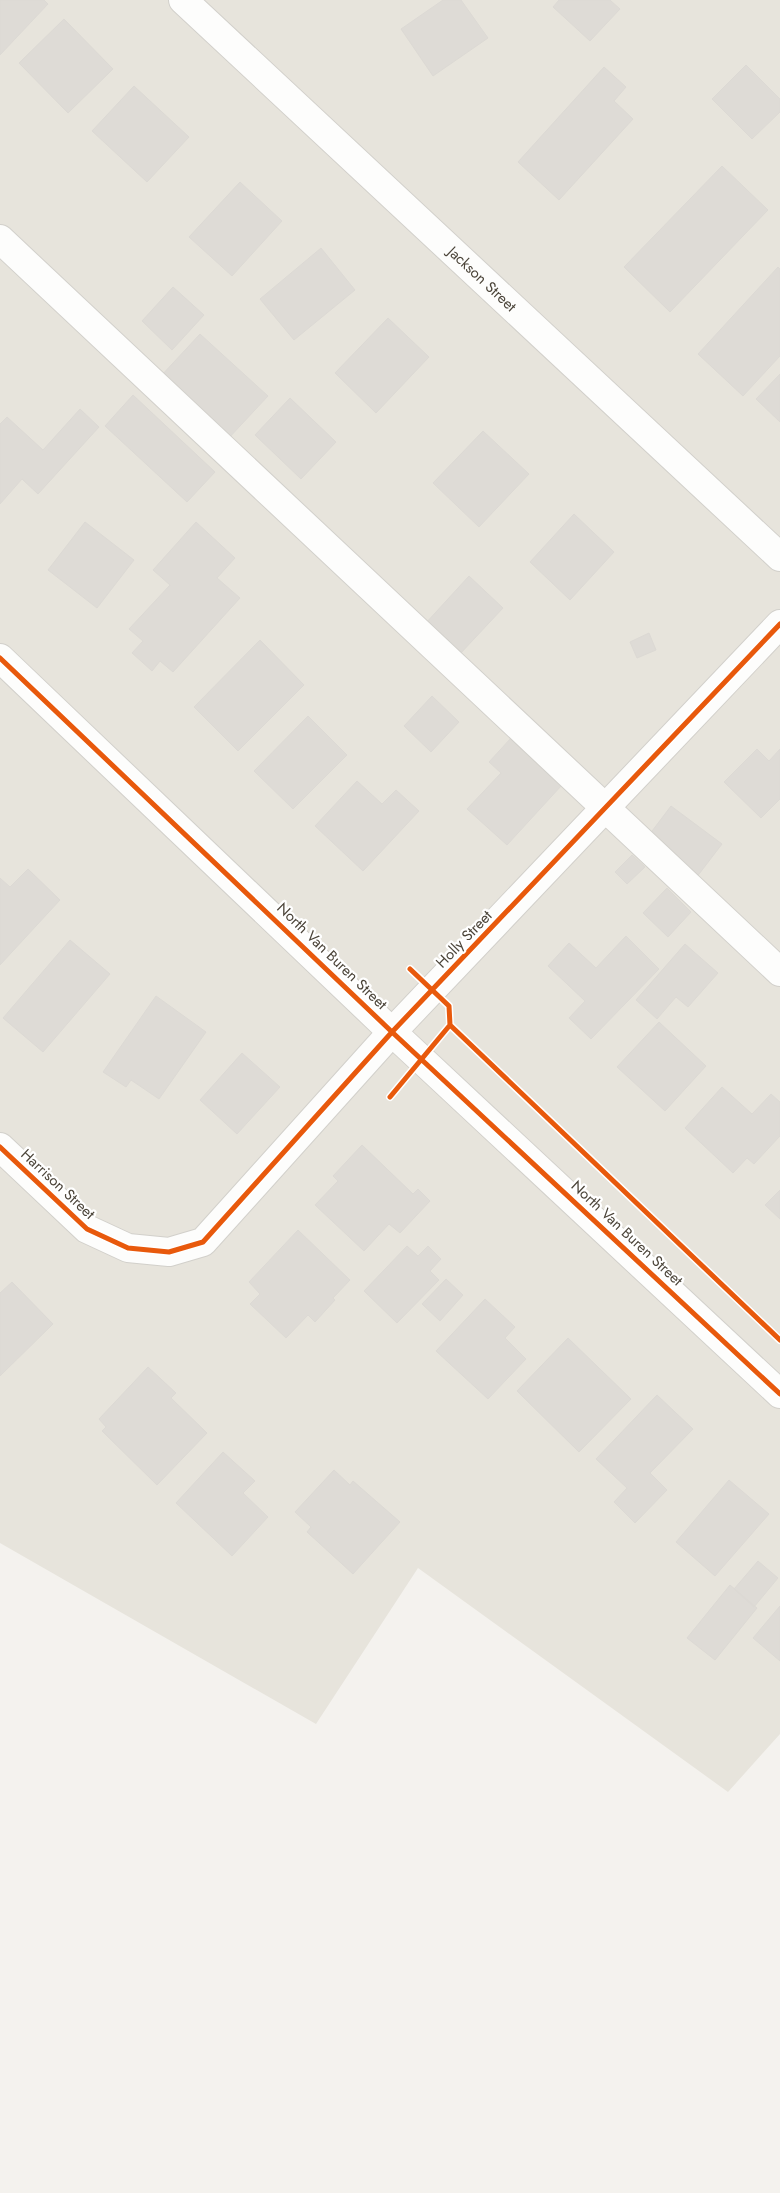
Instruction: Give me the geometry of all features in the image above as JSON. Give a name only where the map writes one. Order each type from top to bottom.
[{"type":"street","name":"Jackson Street","points":[[182,0],[780,557]]},
{"type":"street","points":[[0,239],[780,972]]},
{"type":"street","name":"Holly Street","points":[[128,1248],[169,1252],[203,1242],[392,1032],[780,624]]},
{"type":"street","name":"North Van Buren Street","points":[[0,658],[392,1032],[780,1394]]},
{"type":"street","name":"Harrison Street","points":[[0,1147],[87,1229],[128,1248]]},
{"type":"shaded area","points":[[0,0],[780,0],[780,1734],[728,1792],[418,1568],[316,1724],[0,1543]]},
{"type":"building","points":[[0,0],[44,0],[48,4],[0,55]]},
{"type":"building","points":[[443,0],[461,0],[488,38],[433,76],[401,29]]},
{"type":"building","points":[[559,0],[610,0],[620,9],[590,41],[553,7]]},
{"type":"building","points":[[64,19],[113,69],[68,113],[19,63]]},
{"type":"building","points":[[746,65],[780,99],[780,112],[752,139],[712,99]]},
{"type":"building","points":[[604,67],[626,87],[614,101],[633,119],[559,200],[518,162]]},
{"type":"building","points":[[134,86],[189,137],[147,182],[92,131]]},
{"type":"building","points":[[722,166],[768,210],[670,312],[624,267]]},
{"type":"building","points":[[240,182],[282,221],[232,276],[189,237]]},
{"type":"building","points":[[321,248],[355,290],[294,340],[260,299]]},
{"type":"building","points":[[778,267],[780,269],[780,356],[743,396],[698,354]]},
{"type":"building","points":[[173,287],[204,315],[172,350],[142,321]]},
{"type":"building","points":[[388,318],[429,357],[376,413],[335,373]]},
{"type":"building","points":[[200,334],[268,396],[227,440],[160,377]]},
{"type":"building","points":[[780,374],[780,422],[756,399]]},
{"type":"building","points":[[133,395],[215,472],[187,502],[105,426]]},
{"type":"building","points":[[290,398],[336,442],[301,479],[255,435]]},
{"type":"building","points":[[80,409],[99,427],[38,494],[22,479],[0,504],[0,424],[7,417],[43,450]]},
{"type":"building","points":[[483,431],[529,474],[479,527],[433,483]]},
{"type":"building","points":[[574,514],[614,552],[570,600],[530,562]]},
{"type":"building","points":[[85,522],[134,560],[97,608],[48,570]]},
{"type":"building","points":[[196,522],[235,558],[217,578],[240,598],[173,672],[160,661],[152,671],[132,653],[143,641],[129,629],[170,585],[153,570]]},
{"type":"building","points":[[469,576],[503,608],[459,655],[425,624]]},
{"type":"building","points":[[649,633],[656,650],[637,658],[630,642]]},
{"type":"building","points":[[260,640],[304,685],[238,751],[194,707]]},
{"type":"building","points":[[432,696],[459,722],[431,752],[404,726]]},
{"type":"building","points":[[308,716],[347,755],[293,809],[254,771]]},
{"type":"building","points":[[511,738],[562,785],[507,845],[467,809],[501,773],[489,762]]},
{"type":"building","points":[[757,749],[769,761],[780,749],[780,799],[761,818],[724,782]]},
{"type":"building","points":[[357,781],[382,804],[396,790],[419,811],[363,871],[315,826]]},
{"type":"building","points":[[671,806],[722,844],[696,878],[646,839]]},
{"type":"building","points":[[632,855],[645,867],[627,884],[615,872]]},
{"type":"building","points":[[28,869],[60,900],[0,965],[0,878],[10,887]]},
{"type":"building","points":[[667,888],[691,912],[668,937],[643,913]]},
{"type":"building","points":[[626,936],[659,969],[591,1039],[569,1018],[585,1001],[548,966],[569,943],[596,968]]},
{"type":"building","points":[[70,940],[110,974],[43,1052],[3,1018]]},
{"type":"building","points":[[685,944],[718,973],[688,1007],[676,997],[657,1019],[636,1000]]},
{"type":"building","points":[[156,996],[206,1032],[159,1099],[131,1080],[126,1087],[103,1072]]},
{"type":"building","points":[[659,1022],[706,1066],[665,1111],[617,1067]]},
{"type":"building","points":[[242,1053],[280,1087],[237,1134],[200,1100]]},
{"type":"building","points":[[722,1087],[752,1114],[771,1094],[780,1102],[780,1136],[754,1164],[747,1158],[733,1173],[685,1128]]},
{"type":"building","points":[[362,1145],[413,1194],[418,1189],[430,1201],[400,1233],[389,1224],[364,1251],[315,1205],[338,1181],[333,1176]]},
{"type":"building","points":[[780,1190],[780,1219],[765,1205]]},
{"type":"building","points":[[298,1230],[350,1280],[333,1298],[335,1300],[315,1322],[308,1315],[286,1338],[250,1304],[260,1294],[249,1282]]},
{"type":"building","points":[[407,1246],[418,1256],[428,1246],[441,1259],[430,1271],[439,1280],[397,1323],[364,1291]]},
{"type":"building","points":[[446,1279],[463,1295],[440,1321],[422,1304]]},
{"type":"building","points":[[12,1282],[53,1324],[0,1376],[0,1293]]},
{"type":"building","points":[[485,1299],[515,1327],[505,1338],[526,1359],[488,1399],[436,1351]]},
{"type":"building","points":[[568,1338],[631,1399],[579,1452],[517,1391]]},
{"type":"building","points":[[148,1367],[176,1393],[171,1398],[207,1433],[157,1485],[102,1431],[106,1427],[99,1419]]},
{"type":"building","points":[[657,1395],[693,1429],[650,1473],[667,1490],[635,1523],[614,1502],[627,1488],[596,1459]]},
{"type":"building","points":[[223,1452],[255,1481],[243,1493],[268,1517],[232,1556],[176,1503]]},
{"type":"building","points":[[334,1470],[350,1485],[353,1481],[400,1522],[353,1574],[307,1532],[311,1527],[295,1512]]},
{"type":"building","points":[[729,1480],[769,1514],[715,1576],[676,1542]]},
{"type":"building","points":[[758,1561],[778,1578],[754,1607],[734,1589]]},
{"type":"building","points":[[730,1585],[757,1608],[715,1660],[687,1638]]},
{"type":"building","points":[[780,1606],[780,1661],[753,1638]]},
{"type":"cycle path","points":[[0,1147],[87,1229],[128,1248],[169,1252],[203,1242],[392,1032],[780,624]]},
{"type":"cycle path","points":[[0,658],[392,1032],[780,1394]]},
{"type":"cycle path","points":[[410,969],[449,1006],[450,1025],[780,1340]]},
{"type":"cycle path","points":[[390,1097],[450,1025]]}]
